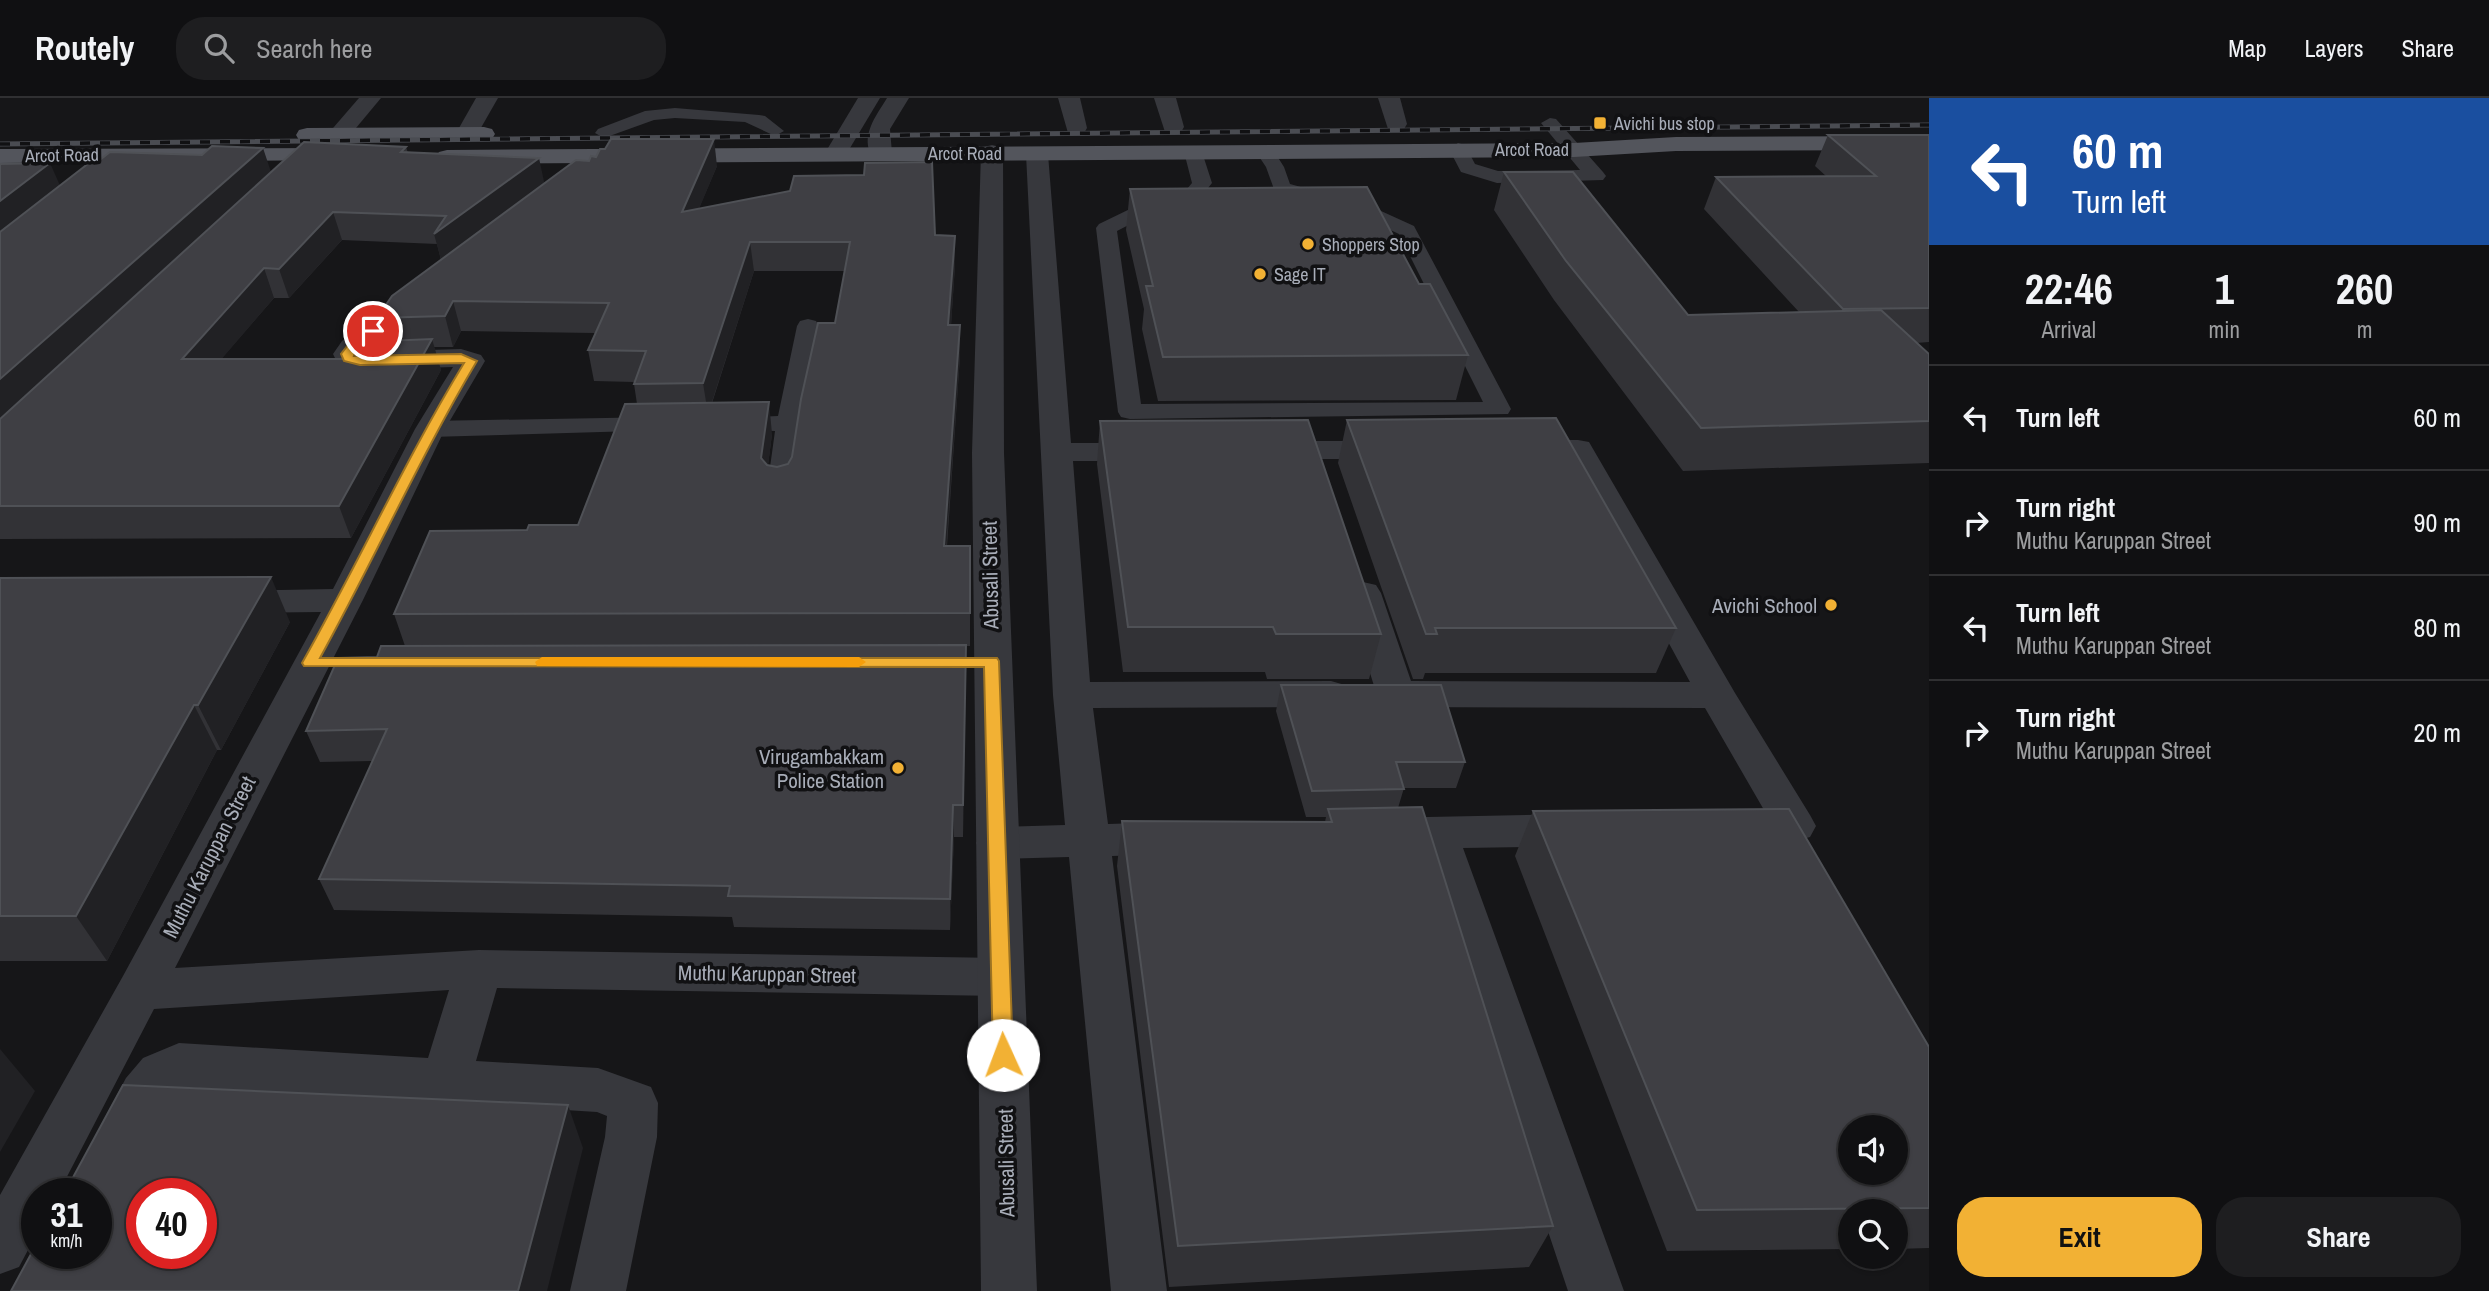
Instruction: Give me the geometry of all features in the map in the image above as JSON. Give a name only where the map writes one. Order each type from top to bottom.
[{"type":"main road","points":[[1050,128],[1073,114],[1104,127]]},
{"type":"main road","points":[[1145,127],[1169,114],[1201,127]]},
{"type":"main road","name":"Arcot Road","points":[[1522,123],[1577,123]]},
{"type":"main road","points":[[1368,125],[1424,124]]},
{"type":"main road","name":"Arcot Road","points":[[825,130],[905,129]]},
{"type":"main road","name":"Arcot Road","points":[[429,157],[594,141],[800,131]]},
{"type":"main road","name":"Arcot Road","points":[[0,137],[90,134]]},
{"type":"main road","points":[[198,134],[507,134]]},
{"type":"main road","name":"Arcot Road","points":[[594,141],[836,153],[1037,154],[1574,150],[1676,144],[1929,143]]},
{"type":"main road","name":"Arcot Road","points":[[0,156],[389,156]]},
{"type":"street","points":[[338,135],[370,98]]},
{"type":"street","points":[[466,135],[487,98]]},
{"type":"street","points":[[836,153],[869,98]]},
{"type":"street","points":[[881,153],[879,129],[898,98]]},
{"type":"street","points":[[1389,98],[1396,124]]},
{"type":"street","points":[[558,190],[594,141]]},
{"type":"street","name":"Abusali Street","points":[[992,152],[988,453],[978,661],[997,843],[1009,1291]]},
{"type":"street","points":[[99,178],[127,154]]},
{"type":"street","points":[[283,182],[312,154]]},
{"type":"street","points":[[1037,154],[1072,695],[1139,1291]]},
{"type":"street","name":"Muthu Karuppan Street","points":[[140,990],[345,600],[430,429],[471,361],[461,358],[360,361],[348,358],[347,354],[352,347],[450,273]]},
{"type":"street","points":[[1233,451],[1320,463],[1426,449]]},
{"type":"street","points":[[1495,449],[1578,449],[1805,844],[1726,827]]},
{"type":"street","points":[[1055,453],[1178,451]]},
{"type":"street","points":[[1353,565],[1396,694]]},
{"type":"street","points":[[197,602],[345,600]]},
{"type":"street","points":[[310,663],[351,663]]},
{"type":"street","points":[[1072,695],[1717,695]]},
{"type":"street","points":[[1339,834],[1615,829]]},
{"type":"street","points":[[1436,832],[1596,1291]]},
{"type":"street","points":[[997,843],[1213,837]]},
{"type":"street","points":[[445,1083],[479,969]]},
{"type":"street","name":"Muthu Karuppan Street","points":[[140,990],[479,969],[1001,977]]},
{"type":"street","points":[[0,1248],[140,990]]},
{"type":"street","points":[[99,1178],[144,1094],[161,1073],[179,1065],[445,1083],[598,1090],[633,1103],[631,1137],[598,1291]]},
{"type":"lane","points":[[1550,123],[1608,190]]},
{"type":"lane","points":[[1458,149],[1468,168],[1497,177],[1595,175]]},
{"type":"lane","points":[[1193,152],[1202,183],[1194,193],[1139,212],[1106,228],[1130,412],[1499,409],[1408,230],[1363,210],[1282,188],[1275,167],[1265,152]]},
{"type":"lane","points":[[780,489],[789,423],[808,326]]},
{"type":"lane","points":[[708,424],[789,423]]},
{"type":"lane","points":[[430,429],[681,425]]},
{"type":"building","points":[[1828,135],[1929,135],[1929,308],[1843,309],[1716,177],[1876,176]]},
{"type":"building","points":[[611,139],[714,139],[682,212],[790,191],[794,176],[864,175],[865,163],[932,162],[935,235],[955,236],[948,325],[960,325],[944,546],[970,546],[970,613],[394,614],[430,531],[527,530],[529,525],[578,525],[625,404],[769,402],[761,458],[767,465],[777,467],[788,464],[792,457],[801,399],[818,323],[835,323],[850,242],[750,242],[703,383],[634,384],[646,351],[588,350],[609,303],[453,301],[445,316],[377,318],[392,296],[576,160],[589,161],[591,156],[596,157]]},
{"type":"building","points":[[304,142],[406,147],[401,152],[539,158],[434,234],[446,216],[333,212],[279,269],[264,268],[182,359],[349,359],[361,342],[432,339],[339,506],[0,506],[0,419]]},
{"type":"building","points":[[212,146],[263,148],[0,379],[0,232],[89,163],[96,163],[110,152],[202,155]]},
{"type":"building","points":[[50,163],[0,201],[0,164]]},
{"type":"building","points":[[1504,172],[1573,172],[1688,315],[1881,310],[1929,354],[1929,421],[1701,428],[1566,261]]},
{"type":"building","points":[[1367,187],[1419,284],[1430,284],[1468,355],[1163,357],[1146,286],[1153,286],[1130,189]]},
{"type":"building","points":[[1556,418],[1676,628],[1435,628],[1437,634],[1426,634],[1347,420]]},
{"type":"building","points":[[1308,420],[1381,634],[1276,634],[1273,627],[1128,627],[1100,421]]},
{"type":"building","points":[[271,577],[198,705],[194,705],[76,916],[0,916],[0,578]]},
{"type":"building","points":[[966,645],[963,805],[953,805],[950,899],[728,896],[730,886],[319,879],[387,729],[306,731],[338,658],[377,657],[381,646]]},
{"type":"building","points":[[1281,685],[1441,685],[1465,762],[1396,762],[1404,789],[1312,791]]},
{"type":"building","points":[[1422,807],[1553,1226],[1178,1246],[1122,821],[1332,822],[1328,809]]},
{"type":"building","points":[[1789,809],[1929,1047],[1929,1208],[1908,1208],[1908,1199],[1838,1199],[1838,1209],[1697,1210],[1533,811]]},
{"type":"building","points":[[123,1085],[568,1105],[518,1291],[11,1291],[23,1269],[112,1269],[112,1178],[73,1178]]},
{"type":"railway","points":[[0,144],[1929,125]]},
{"type":"slow traffic","points":[[542,662],[859,662]]},
{"type":"place","name":"Avichi bus stop","points":[[1600,123]]},
{"type":"place","name":"Shoppers Stop","points":[[1308,244]]},
{"type":"place","name":"Sage IT","points":[[1260,274]]},
{"type":"place","name":"Avichi School","points":[[1831,605]]},
{"type":"place","name":"Virugambakkam Police Station","points":[[898,768]]},
{"type":"route","points":[[373,331],[352,347],[347,354],[348,358],[360,361],[461,358],[471,361],[430,429],[345,600],[310,663],[992,661],[1003,1055]]}]
